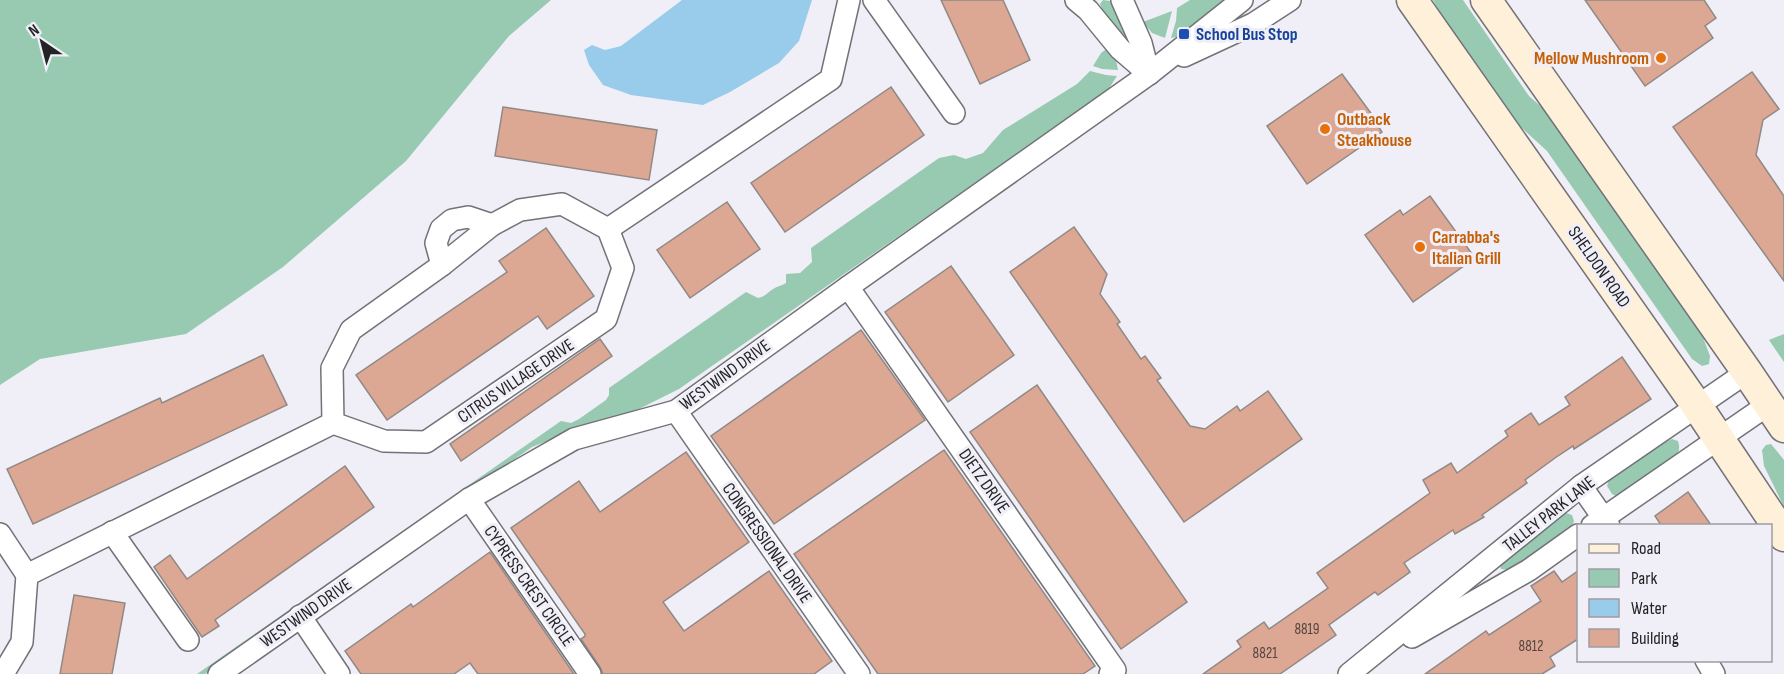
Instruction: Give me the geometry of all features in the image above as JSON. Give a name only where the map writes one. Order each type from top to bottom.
[{"type":"main road","name":"SHELDON ROAD","points":[[1412,0],[1697,406],[1784,536]]},
{"type":"main road","points":[[1486,0],[1748,372],[1776,416]]},
{"type":"street","points":[[27,575],[333,423],[332,368],[351,330],[442,265],[492,225],[520,210],[562,204],[608,229],[831,79],[849,0]]},
{"type":"street","points":[[874,0],[954,113]]},
{"type":"street","points":[[1076,0],[1088,10],[1120,49],[1149,74]]},
{"type":"street","points":[[1122,0],[1141,43],[1149,74]]},
{"type":"street","name":"WESTWIND DRIVE","points":[[219,674],[469,499],[574,439],[676,411],[1149,74],[1242,0]]},
{"type":"street","name":"WESTWIND DRIVE","points":[[1149,74],[1186,54],[1253,24],[1290,0]]},
{"type":"street","points":[[442,265],[436,243],[441,229],[452,220],[468,217],[492,225]]},
{"type":"street","name":"CITRUS VILLAGE DRIVE","points":[[333,423],[384,441],[426,442],[606,319],[622,268],[608,229]]},
{"type":"street","name":"DIETZ DRIVE","points":[[848,287],[1115,670],[1110,674]]},
{"type":"street","name":"TALLEY PARK LANE","points":[[1354,671],[1581,486],[1748,372]]},
{"type":"street","name":"CONGRESSIONAL DRIVE","points":[[676,411],[859,674]]},
{"type":"street","name":"TALLEY PARK LANE","points":[[1601,523],[1719,438],[1776,416]]},
{"type":"street","points":[[1581,486],[1601,523]]},
{"type":"street","name":"CYPRESS CREST CIRCLE","points":[[469,499],[590,674]]},
{"type":"street","points":[[112,532],[188,640]]},
{"type":"street","points":[[0,534],[27,575],[22,642],[3,674]]},
{"type":"street","name":"TALLEY PARK LANE","points":[[1354,671],[1529,570],[1577,536]]},
{"type":"street","points":[[300,616],[339,674]]},
{"type":"green space","points":[[0,0],[551,0],[509,36],[406,161],[283,267],[186,334],[40,359],[0,385]]},
{"type":"green space","points":[[1103,0],[1110,1],[1134,52],[1103,12],[1100,4]]},
{"type":"green space","points":[[1190,0],[1225,0],[1181,36],[1171,38],[1177,8]]},
{"type":"green space","points":[[1433,0],[1463,0],[1529,96],[1562,125],[1698,324],[1710,356],[1709,364],[1702,366],[1692,359],[1547,151],[1512,119],[1445,22]]},
{"type":"green space","points":[[1172,11],[1165,38],[1152,33],[1143,22]]},
{"type":"green space","points":[[1109,47],[1118,70],[1093,66],[1101,53]]},
{"type":"green space","points":[[1090,71],[1117,76],[1108,90],[1097,98],[679,389],[637,410],[580,428],[532,447],[205,674],[197,674],[561,421],[571,423],[579,419],[606,400],[609,388],[746,292],[758,298],[786,283],[786,274],[800,273],[812,262],[811,248],[939,158],[954,155],[966,159],[983,153],[1003,130],[1077,84]]},
{"type":"green space","points":[[1784,334],[1784,362],[1769,340]]},
{"type":"green space","points":[[1672,439],[1678,441],[1679,447],[1673,458],[1618,497],[1612,494],[1607,486],[1610,476],[1650,449]]},
{"type":"green space","points":[[1771,444],[1784,460],[1784,507],[1764,466],[1762,450],[1766,445]]},
{"type":"green space","points":[[1560,514],[1572,515],[1574,521],[1572,527],[1510,570],[1501,569],[1499,563]]},
{"type":"water","points":[[682,0],[812,0],[799,41],[779,63],[703,105],[631,95],[603,85],[589,65],[584,50],[592,45],[605,50],[621,46]]},
{"type":"building","points":[[941,0],[1003,0],[1030,60],[980,84]]},
{"type":"building","points":[[1585,0],[1704,0],[1716,18],[1705,26],[1713,38],[1645,86]]},
{"type":"building","points":[[1752,72],[1779,109],[1763,120],[1756,155],[1784,196],[1784,281],[1673,127]]},
{"type":"building","name":"Outback Steakhouse","points":[[1342,74],[1382,132],[1307,184],[1267,126]]},
{"type":"building","points":[[891,87],[924,135],[785,232],[751,183]]},
{"type":"building","points":[[503,107],[657,130],[649,180],[495,156]]},
{"type":"building","name":"Carrabba's Italian Grill","points":[[1430,196],[1475,258],[1413,302],[1365,235],[1400,210],[1403,215]]},
{"type":"building","points":[[727,202],[760,249],[690,298],[657,250]]},
{"type":"building","points":[[1074,227],[1107,274],[1100,294],[1120,322],[1117,324],[1141,359],[1145,356],[1161,378],[1157,380],[1190,426],[1205,429],[1237,406],[1240,411],[1268,391],[1302,439],[1184,522],[1010,272]]},
{"type":"building","points":[[546,228],[594,296],[547,329],[538,316],[387,420],[356,375],[507,272],[499,261]]},
{"type":"building","points":[[951,266],[1014,355],[948,402],[885,312]]},
{"type":"building","points":[[861,330],[925,420],[774,524],[711,436]]},
{"type":"building","points":[[600,339],[612,356],[461,461],[450,444]]},
{"type":"building","points":[[263,355],[287,405],[33,524],[7,469],[160,398],[162,403]]},
{"type":"building","points":[[1622,357],[1651,399],[1574,449],[1573,446],[1555,458],[1525,480],[1527,483],[1482,515],[1484,517],[1455,534],[1453,530],[1404,563],[1410,572],[1378,595],[1375,592],[1329,625],[1336,635],[1280,674],[1203,674],[1241,647],[1237,641],[1264,622],[1269,629],[1328,588],[1317,573],[1430,493],[1423,480],[1451,463],[1457,473],[1508,436],[1505,431],[1531,413],[1539,425],[1570,405],[1565,397]]},
{"type":"building","points":[[1037,385],[1187,602],[1121,649],[970,432]]},
{"type":"building","points":[[944,450],[1095,666],[1083,674],[878,674],[794,554]]},
{"type":"building","points":[[686,452],[749,542],[663,602],[684,631],[769,571],[832,661],[814,674],[603,674],[581,639],[585,634],[511,528],[579,481],[600,512]]},
{"type":"building","points":[[345,466],[374,507],[215,620],[219,626],[202,637],[154,567],[170,555],[187,579]]},
{"type":"building","points":[[1688,492],[1710,524],[1660,524],[1655,516]]},
{"type":"building","points":[[490,552],[574,674],[478,674],[470,663],[454,674],[361,674],[345,651],[411,604],[413,607]]},
{"type":"building","points":[[1554,571],[1562,582],[1577,572],[1577,640],[1550,657],[1555,666],[1542,674],[1425,674],[1486,631],[1489,635],[1541,601],[1531,586]]},
{"type":"building","points":[[74,595],[125,603],[112,674],[60,674]]},
{"type":"place","name":"School Bus Stop","points":[[1184,34]]},
{"type":"place","name":"Mellow Mushroom","points":[[1661,58]]},
{"type":"place","name":"Outback Steakhouse","points":[[1325,129]]},
{"type":"place","name":"Carrabba's Italian Grill","points":[[1420,247]]}]
